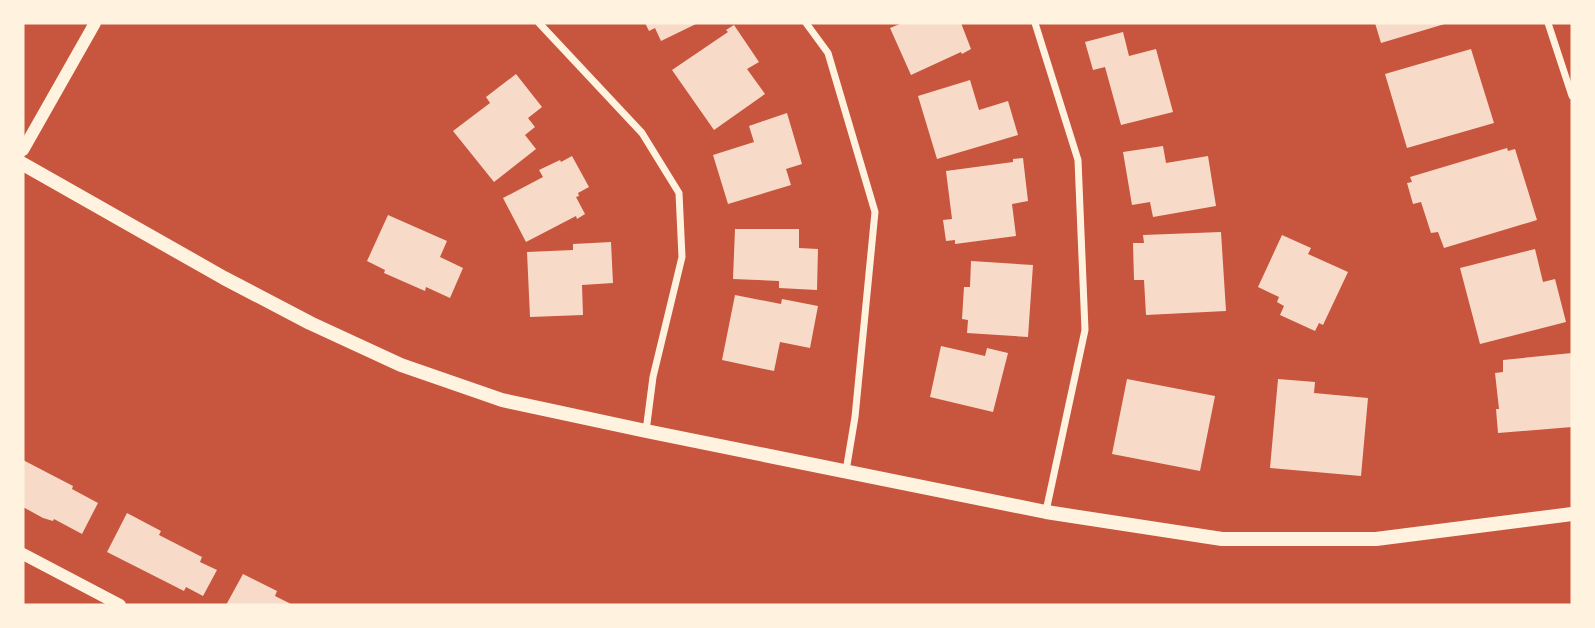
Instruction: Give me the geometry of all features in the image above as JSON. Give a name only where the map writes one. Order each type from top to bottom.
[{"type":"main road","points":[[23,164],[310,323],[401,365],[502,400],[646,432],[1046,512],[1222,539],[1376,539],[1572,514]]},
{"type":"street","points":[[23,150],[94,23]]},
{"type":"street","points":[[539,23],[642,134],[679,193],[681,257],[653,377],[646,432]]},
{"type":"street","points":[[806,23],[828,53],[875,212],[855,417],[846,471]]},
{"type":"street","points":[[1035,23],[1078,160],[1085,330],[1046,512]]},
{"type":"street","points":[[1548,23],[1572,96]]},
{"type":"street","points":[[23,554],[120,605]]},
{"type":"building","points":[[645,23],[698,23],[661,41],[655,28],[649,31]]},
{"type":"building","points":[[902,23],[961,23],[971,49],[911,75],[890,28]]},
{"type":"building","points":[[1375,23],[1448,23],[1381,43]]},
{"type":"building","points":[[734,25],[759,62],[747,69],[765,94],[714,130],[672,70],[728,32],[726,30]]},
{"type":"building","points":[[1123,32],[1129,56],[1156,49],[1173,112],[1121,125],[1105,67],[1093,70],[1085,42]]},
{"type":"building","points":[[1471,49],[1494,123],[1407,148],[1385,74]]},
{"type":"building","points":[[516,74],[542,107],[528,118],[535,127],[525,135],[536,149],[494,182],[453,131],[490,103],[486,97]]},
{"type":"building","points":[[970,80],[979,110],[1008,101],[1018,135],[937,159],[918,96]]},
{"type":"building","points":[[787,113],[802,164],[786,169],[791,185],[728,204],[713,155],[754,142],[749,126]]},
{"type":"building","points":[[1163,146],[1166,163],[1208,156],[1216,206],[1153,217],[1150,202],[1132,205],[1123,152]]},
{"type":"building","points":[[1507,148],[1508,151],[1515,149],[1537,220],[1444,248],[1438,232],[1431,233],[1421,202],[1413,204],[1407,183],[1412,182],[1410,177]]},
{"type":"building","points":[[572,156],[589,187],[576,197],[585,214],[526,242],[503,198],[543,177],[539,170]]},
{"type":"building","points":[[1023,158],[1028,201],[1012,204],[1016,236],[955,244],[955,240],[946,241],[943,220],[952,219],[946,171],[1013,162],[1013,159]]},
{"type":"building","points":[[388,215],[447,241],[440,257],[463,268],[450,298],[426,287],[425,291],[384,273],[385,270],[367,261]]},
{"type":"building","points":[[735,229],[799,229],[799,248],[818,249],[817,290],[779,288],[779,281],[733,279]]},
{"type":"building","points":[[1221,232],[1226,311],[1146,315],[1144,280],[1134,280],[1133,243],[1144,243],[1143,235]]},
{"type":"building","points":[[1282,235],[1311,248],[1308,254],[1348,272],[1323,325],[1319,323],[1315,331],[1280,315],[1284,306],[1277,302],[1279,297],[1258,287]]},
{"type":"building","points":[[611,242],[613,283],[582,285],[583,315],[530,317],[527,252],[573,250],[573,244]]},
{"type":"building","points":[[1535,249],[1543,282],[1555,279],[1566,322],[1480,344],[1460,268]]},
{"type":"building","points":[[971,261],[1033,265],[1028,337],[967,333],[968,320],[962,319],[964,287],[970,287]]},
{"type":"building","points":[[735,295],[781,304],[782,299],[818,306],[810,348],[780,342],[774,371],[722,360]]},
{"type":"building","points":[[941,346],[985,356],[987,348],[1008,353],[993,412],[930,397]]},
{"type":"building","points":[[1572,353],[1572,427],[1498,433],[1496,409],[1499,409],[1495,373],[1503,372],[1503,360]]},
{"type":"building","points":[[1127,379],[1215,396],[1200,471],[1112,454]]},
{"type":"building","points":[[1278,379],[1315,382],[1314,393],[1368,398],[1361,476],[1270,468]]},
{"type":"building","points":[[23,460],[73,486],[72,489],[98,503],[82,534],[23,507]]},
{"type":"building","points":[[127,513],[161,531],[159,535],[202,557],[200,562],[217,570],[203,596],[186,587],[184,591],[107,552]]},
{"type":"building","points":[[243,574],[277,591],[275,596],[293,605],[226,605]]}]
